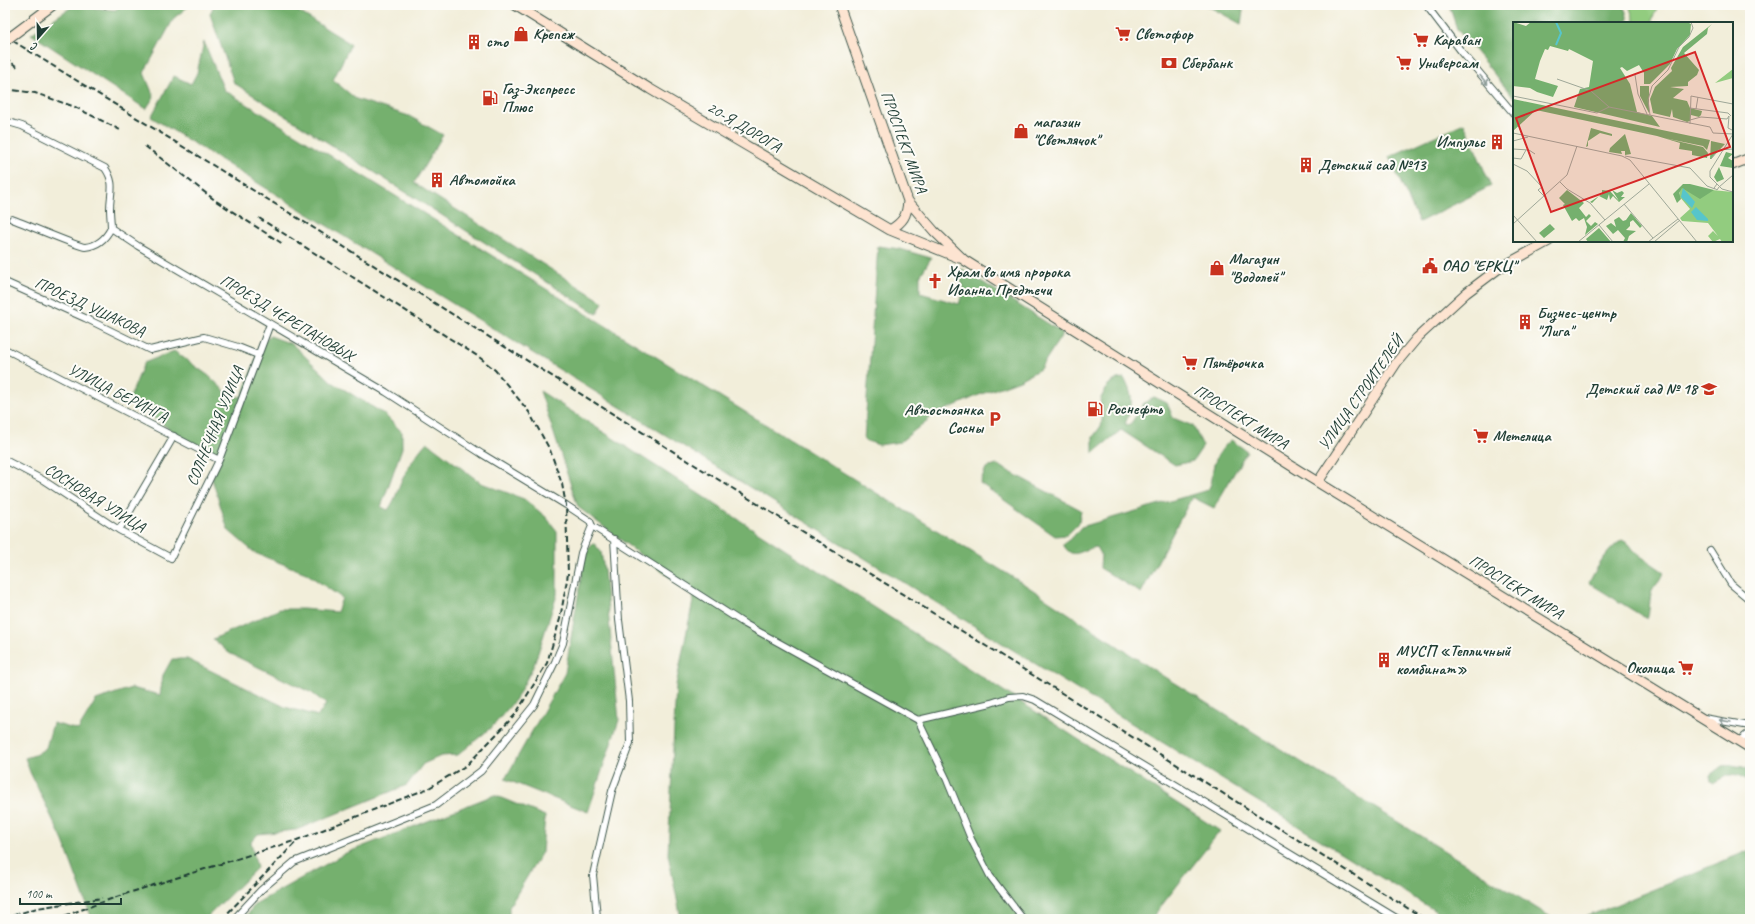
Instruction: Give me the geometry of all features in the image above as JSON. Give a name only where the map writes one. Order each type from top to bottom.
[{"type":"main road","points":[[5,41],[53,5]]},
{"type":"main road","name":"20-Я ДОРОГА","points":[[515,5],[650,89],[890,230],[964,260]]},
{"type":"main road","name":"ПРОСПЕКТ МИРА","points":[[839,5],[908,201],[934,231],[964,260],[1318,482],[1750,748]]},
{"type":"main road","points":[[1733,165],[1750,158]]},
{"type":"main road","points":[[890,230],[899,225],[907,213],[908,201]]},
{"type":"main road","name":"УЛИЦА СТРОИТЕЛЕЙ","points":[[1318,482],[1397,362],[1417,338],[1456,302],[1498,268],[1547,242]]},
{"type":"street","points":[[97,5],[104,5]]},
{"type":"street","points":[[1426,5],[1461,51],[1513,113]]},
{"type":"street","points":[[5,121],[22,126],[105,168],[110,175],[112,186],[110,208],[111,228],[106,238],[101,242],[84,247],[12,219]]},
{"type":"street","name":"ПРОЕЗД ЧЕРЕПАНОВЫХ","points":[[111,228],[138,246],[194,277],[270,324],[386,392],[482,454],[566,505],[590,521],[592,526],[745,624],[918,720]]},
{"type":"street","name":"ПРОЕЗД УШАКОВА","points":[[5,282],[85,318],[150,350],[204,337],[238,347],[258,355]]},
{"type":"street","name":"СОЛНЕЧНАЯ УЛИЦА","points":[[171,558],[219,460],[270,324]]},
{"type":"street","name":"УЛИЦА БЕРИНГА","points":[[5,349],[219,460]]},
{"type":"street","points":[[119,530],[174,436]]},
{"type":"street","name":"СОСНОВАЯ УЛИЦА","points":[[5,460],[43,480],[119,530],[171,558]]},
{"type":"street","points":[[234,919],[261,890],[294,862],[436,805],[481,772],[534,705],[555,662],[563,643],[581,553],[585,540],[592,526]]},
{"type":"street","points":[[597,917],[593,876],[612,791],[630,743],[630,701],[619,620],[614,540]]},
{"type":"street","points":[[1710,550],[1731,584],[1750,600]]},
{"type":"street","points":[[1023,919],[990,876],[974,845],[947,780],[918,720],[991,703],[1009,697],[1023,696],[1035,700],[1398,919]]},
{"type":"street","points":[[1700,717],[1750,726]]},
{"type":"street","points":[[1739,741],[1750,732]]},
{"type":"green space","points":[[122,5],[190,5],[174,18],[144,73],[154,97],[146,109],[31,34],[73,6],[115,10]]},
{"type":"green space","points":[[214,5],[288,5],[351,44],[333,80],[356,99],[409,116],[443,135],[414,183],[603,302],[597,314],[234,83],[210,14]]},
{"type":"green space","points":[[1206,5],[1241,5],[1243,11],[1241,24]]},
{"type":"green space","points":[[1449,5],[1624,5],[1628,20],[1623,22],[1513,22],[1513,97],[1457,29]]},
{"type":"green space","points":[[1629,5],[1658,5],[1651,22],[1635,22]]},
{"type":"green space","points":[[204,42],[224,90],[1027,586],[1163,676],[1554,919],[1448,919],[151,117],[174,76],[191,84],[197,73]]},
{"type":"green space","points":[[1464,123],[1491,186],[1419,222],[1389,157]]},
{"type":"green space","points":[[878,246],[900,249],[931,258],[920,276],[920,293],[959,304],[964,288],[958,274],[962,269],[1063,333],[1040,369],[1020,380],[979,395],[934,415],[900,442],[879,445],[864,440]]},
{"type":"green space","points":[[270,336],[292,344],[332,382],[384,414],[402,432],[402,448],[381,507],[388,510],[409,467],[427,442],[481,483],[524,499],[546,517],[557,531],[557,595],[534,665],[516,699],[493,726],[458,755],[441,756],[423,764],[407,785],[296,830],[258,834],[251,842],[257,868],[205,919],[92,919],[63,841],[30,772],[25,758],[35,755],[46,748],[53,723],[78,730],[96,700],[131,688],[160,695],[163,675],[172,659],[187,659],[285,707],[318,716],[326,704],[312,693],[229,653],[213,639],[280,609],[303,609],[337,612],[342,598],[306,573],[255,553],[228,530],[212,479],[219,460],[216,454],[180,437],[129,400],[144,363],[174,351],[209,376],[232,398],[242,396],[262,342]]},
{"type":"green space","points":[[1124,378],[1131,396],[1130,411],[1125,424],[1130,425],[1144,403],[1154,397],[1167,403],[1173,418],[1193,426],[1203,446],[1193,461],[1175,465],[1121,430],[1093,453],[1093,437],[1101,426],[1103,414],[1100,400],[1108,385],[1117,379]]},
{"type":"green space","points":[[540,391],[1220,831],[1151,919],[681,919],[668,854],[676,685],[694,596],[578,507]]},
{"type":"green space","points":[[1231,440],[1247,451],[1214,508],[1192,497],[1141,593],[1100,568],[1101,554],[1097,547],[1074,554],[1070,553],[1063,544],[1073,537],[1081,527],[1208,490],[1212,481],[1213,469],[1217,456]]},
{"type":"green space","points":[[997,465],[1081,510],[1079,523],[1067,535],[1055,536],[980,483],[986,468]]},
{"type":"green space","points":[[1622,540],[1629,544],[1636,553],[1664,572],[1651,594],[1647,619],[1589,583],[1603,559],[1612,548]]},
{"type":"green space","points":[[594,543],[601,552],[604,570],[619,720],[588,812],[505,779],[565,673],[584,561],[588,549]]},
{"type":"green space","points":[[1732,765],[1750,770],[1750,783],[1736,775],[1728,776],[1713,783],[1711,781],[1710,775],[1722,766]]},
{"type":"green space","points":[[494,795],[545,816],[542,852],[509,907],[509,919],[244,919],[255,904],[346,853]]},
{"type":"green space","points":[[1750,850],[1750,919],[1581,919]]},
{"type":"railway","points":[[5,36],[1425,919]]},
{"type":"railway","points":[[5,58],[19,68]]},
{"type":"railway","points":[[5,89],[35,93],[75,107],[120,130]]},
{"type":"railway","points":[[145,146],[216,201],[283,244]]},
{"type":"railway","points":[[56,919],[122,895],[297,840],[429,788],[467,765],[515,715],[547,663],[560,619],[568,574],[566,505],[562,484],[550,450],[529,412],[495,370],[479,357],[259,218]]},
{"type":"railway","points":[[222,919],[296,842]]},
{"type":"railway","points":[[5,918],[37,908],[102,898]]},
{"type":"place","name":"Крепеж","points":[[521,34]]},
{"type":"place","name":"Светофор","points":[[1123,34]]},
{"type":"place","name":"Караван","points":[[1421,40]]},
{"type":"place","name":"сто","points":[[474,42]]},
{"type":"place","name":"Сбербанк","points":[[1169,63]]},
{"type":"place","name":"Универсам","points":[[1404,63]]},
{"type":"place","name":"Газ-Экспресс Плюс","points":[[490,98]]},
{"type":"place","name":"магазин \"Светлячок\"","points":[[1021,131]]},
{"type":"place","name":"Импульс","points":[[1497,142]]},
{"type":"place","name":"Детский сад №13","points":[[1306,165]]},
{"type":"place","name":"Автомойка","points":[[437,180]]},
{"type":"place","name":"ОАО \"ЕРКЦ\"","points":[[1430,266]]},
{"type":"place","name":"Магазин \"Водолей\"","points":[[1217,268]]},
{"type":"place","name":"Храм во имя пророка Иоанна Предтечи","points":[[935,281]]},
{"type":"place","name":"Бизнес-центр \"Лига\"","points":[[1525,322]]},
{"type":"place","name":"Пятёрочка","points":[[1190,363]]},
{"type":"place","name":"Детский сад № 18","points":[[1709,389]]},
{"type":"place","name":"Роснефть","points":[[1095,409]]},
{"type":"place","name":"Автостоянка Сосны","points":[[995,419]]},
{"type":"place","name":"Метелица","points":[[1481,436]]},
{"type":"place","name":"МУСП «Тепличный комбинат»","points":[[1384,660]]},
{"type":"place","name":"Околица","points":[[1686,668]]}]
